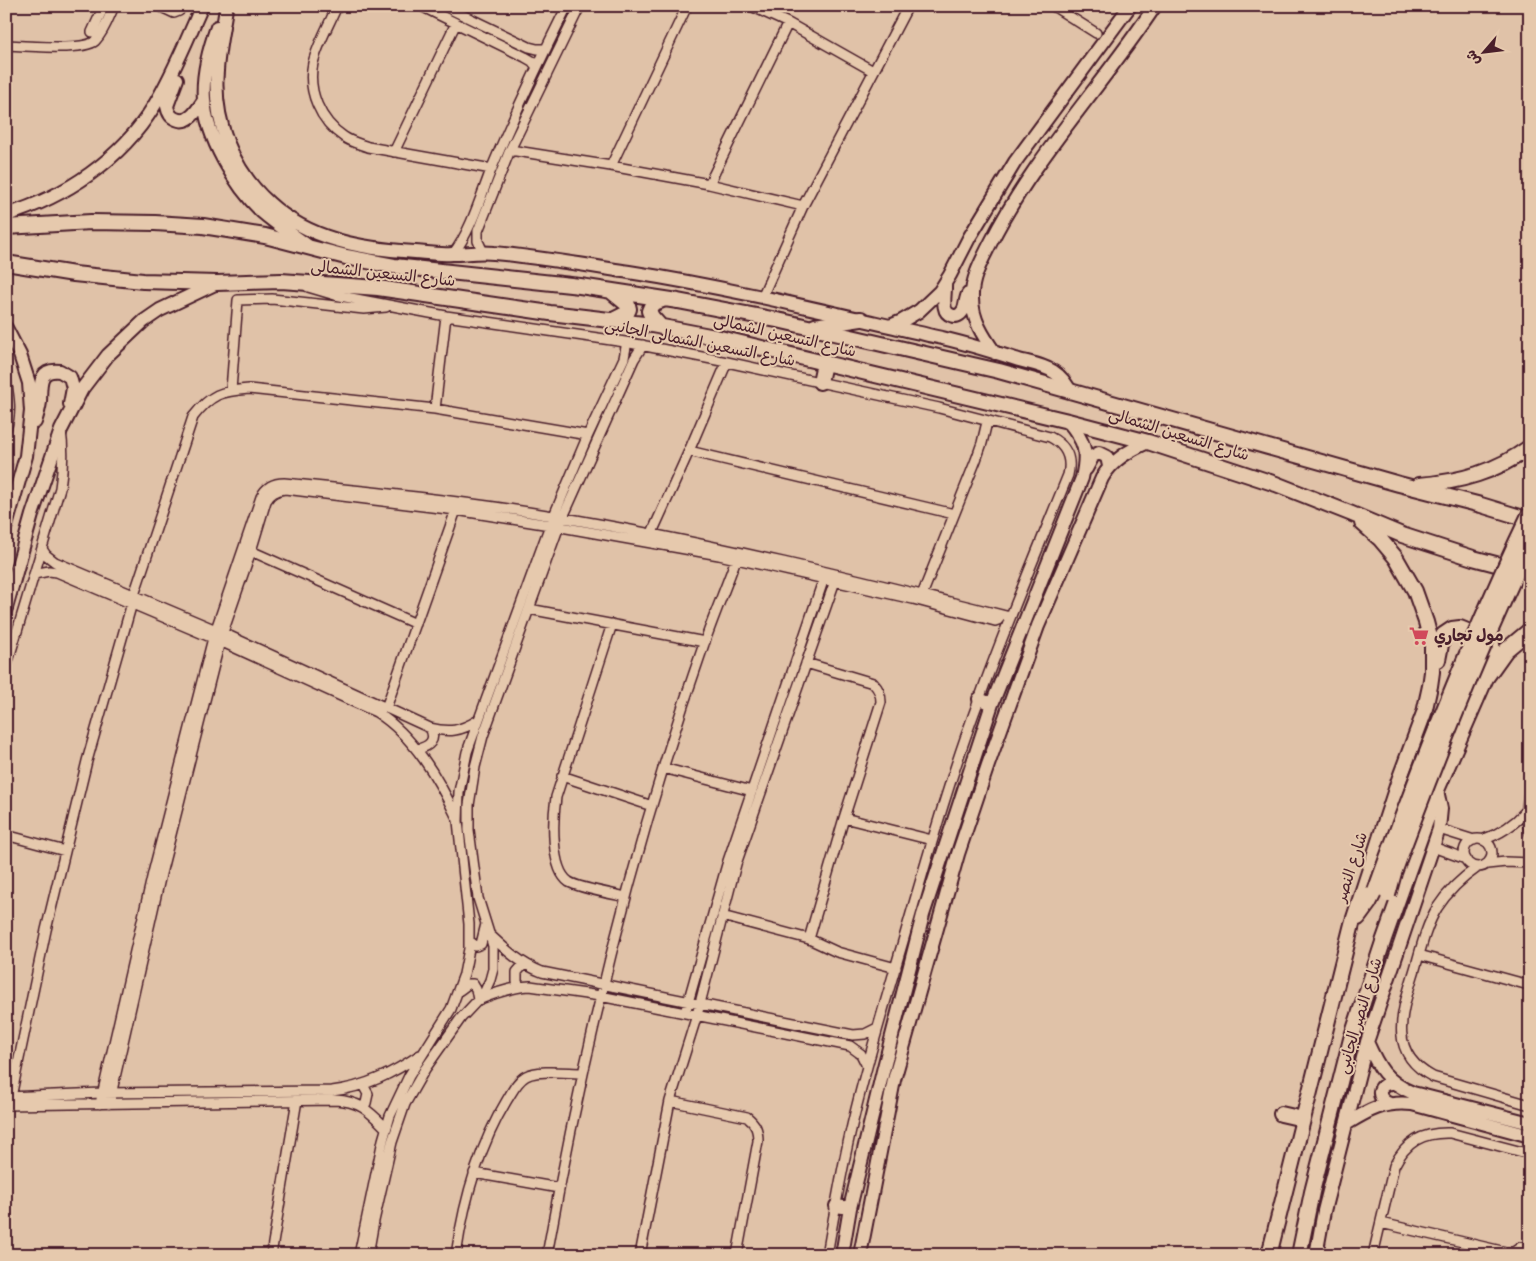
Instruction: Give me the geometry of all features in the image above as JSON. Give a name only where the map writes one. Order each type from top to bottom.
[{"type":"main road","name":"شارع التسعين الشمالى","points":[[6,227],[91,222],[179,224],[246,233],[346,258],[394,266],[610,290],[665,299],[807,327],[998,372],[1530,520]]},
{"type":"main road","name":"شارع التسعين الشمالى","points":[[6,263],[124,280],[169,283],[281,281],[398,290],[550,313],[661,327],[720,338],[1068,421],[1148,442],[1276,484],[1402,535],[1473,558],[1530,573]]},
{"type":"main road","points":[[610,290],[629,307],[627,313],[612,320]]},
{"type":"main road","points":[[661,327],[649,311],[652,304],[665,299]]},
{"type":"main road","points":[[807,327],[861,319]]},
{"type":"main road","points":[[820,382],[824,363]]},
{"type":"main road","points":[[1407,486],[1450,482],[1473,476],[1505,463],[1530,447]]},
{"type":"main road","points":[[1384,939],[1385,916],[1381,893],[1409,795],[1440,715],[1503,569],[1530,513]]},
{"type":"main road","name":"شارع النصر","points":[[1269,1255],[1352,924],[1399,780],[1424,713],[1430,686],[1432,645],[1428,628],[1411,582],[1388,547],[1352,514]]},
{"type":"main road","points":[[1352,924],[1381,893],[1394,873],[1451,722],[1486,638],[1530,544]]},
{"type":"main road","points":[[1432,666],[1439,658],[1441,638],[1448,630],[1460,628],[1484,637],[1492,644],[1493,651],[1481,679],[1481,689]]},
{"type":"main road","points":[[1299,1255],[1312,1192],[1351,1039],[1384,939],[1438,790],[1486,678],[1498,659],[1514,642],[1530,630]]},
{"type":"main road","points":[[1281,1114],[1303,1119]]},
{"type":"street","points":[[92,32],[104,6]]},
{"type":"street","points":[[6,45],[88,45],[97,39],[114,6]]},
{"type":"street","points":[[159,6],[174,13],[178,11],[180,6]]},
{"type":"street","points":[[6,215],[58,194],[92,172],[119,150],[137,130],[154,106],[202,6]]},
{"type":"street","points":[[337,6],[317,51],[313,65],[314,96],[328,124],[349,140],[368,147],[492,169]]},
{"type":"street","points":[[420,6],[525,56],[537,67]]},
{"type":"street","points":[[444,6],[529,47],[546,49]]},
{"type":"street","points":[[453,254],[463,240],[537,67],[567,6]]},
{"type":"street","points":[[483,252],[478,241],[478,231],[510,150],[580,6]]},
{"type":"street","points":[[610,166],[686,6]]},
{"type":"street","points":[[751,6],[788,23],[873,71]]},
{"type":"street","points":[[762,297],[803,206],[908,6]]},
{"type":"street","points":[[1052,6],[1096,32]]},
{"type":"street","points":[[890,326],[911,317],[934,298],[945,283],[969,238],[1015,162],[1130,6]]},
{"type":"street","points":[[945,283],[944,309],[948,314],[953,316],[959,315],[963,311],[980,264],[997,229],[1016,198],[1155,6]]},
{"type":"street","points":[[227,7],[218,23],[210,50],[204,100],[209,124],[224,161],[240,187],[273,221],[312,249]]},
{"type":"street","points":[[227,7],[216,72],[218,112],[225,138],[236,163],[262,197],[279,212],[312,232],[368,247],[453,254],[483,252],[630,272],[762,297],[957,341],[1047,368],[1062,378],[1071,392]]},
{"type":"street","points":[[394,152],[456,23]]},
{"type":"street","points":[[709,184],[788,23]]},
{"type":"street","points":[[186,40],[184,59],[168,102],[168,110],[174,119],[184,120],[194,114],[204,100]]},
{"type":"street","points":[[510,150],[709,184],[803,206]]},
{"type":"street","name":"شارع التسعين الشمالى الجانبى","points":[[297,282],[335,295],[446,316],[625,342],[727,362],[939,408],[1050,437],[1063,446],[1069,460],[1068,475],[1006,616]]},
{"type":"street","points":[[6,608],[35,508],[61,430],[82,389],[108,356],[136,328],[160,310],[217,283]]},
{"type":"street","points":[[972,289],[976,319],[985,339],[995,353]]},
{"type":"street","points":[[231,390],[238,300],[280,300],[364,309],[382,308],[391,305]]},
{"type":"street","points":[[435,409],[446,316]]},
{"type":"street","points":[[6,328],[20,355],[29,383],[31,411],[29,433]]},
{"type":"street","points":[[359,1255],[364,1224],[386,1128],[401,1090],[451,1009],[459,991],[467,962],[469,924],[458,821],[459,792],[467,752],[477,721],[588,435],[624,358],[625,342]]},
{"type":"street","points":[[368,1255],[392,1142],[405,1104],[434,1055],[461,1018],[478,1000],[487,985],[493,969],[493,946],[478,898],[469,830],[469,805],[483,736],[529,609],[556,521],[634,359],[643,345]]},
{"type":"street","points":[[650,534],[689,451],[727,362]]},
{"type":"street","points":[[6,526],[16,474],[29,433],[38,414],[41,381],[45,374],[52,371],[64,372],[72,381],[73,388],[67,416]]},
{"type":"street","points":[[6,380],[10,420],[6,429]]},
{"type":"street","points":[[8,1100],[46,930],[87,761],[133,599],[193,417],[203,404],[217,394],[231,390],[249,390],[435,409],[588,435]]},
{"type":"street","points":[[1068,421],[1080,437],[1086,453],[1082,478]]},
{"type":"street","points":[[922,595],[982,443],[987,422]]},
{"type":"street","points":[[6,668],[60,488],[64,468],[64,447],[61,430]]},
{"type":"street","points":[[860,1255],[890,1099],[958,854],[988,765],[1038,626],[1102,478],[1109,466],[1133,448],[1148,442]]},
{"type":"street","points":[[689,451],[954,514]]},
{"type":"street","points":[[842,1255],[850,1208],[916,940],[992,704],[1091,458],[1096,454],[1102,453],[1108,460],[1109,466]]},
{"type":"street","points":[[105,1104],[156,874],[218,636],[261,497],[267,488],[275,484],[284,483],[422,497],[556,521],[736,559],[781,565],[922,595],[1006,616]]},
{"type":"street","points":[[218,636],[251,551],[266,501],[272,493],[285,489],[650,534],[727,549],[835,581],[995,621],[1006,616]]},
{"type":"street","points":[[386,708],[456,510]]},
{"type":"street","points":[[42,549],[55,562],[133,599],[363,696],[430,728],[441,731],[454,731],[463,729],[477,721]]},
{"type":"street","points":[[251,551],[416,624]]},
{"type":"street","points":[[547,1255],[582,1073],[626,897],[663,768],[705,642],[736,559]]},
{"type":"street","points":[[34,574],[49,571],[57,572],[133,599]]},
{"type":"street","points":[[685,1013],[728,861],[824,578]]},
{"type":"street","points":[[640,1255],[670,1102],[697,1016],[736,864],[835,581]]},
{"type":"street","points":[[529,609],[705,642]]},
{"type":"street","points":[[827,1255],[850,1134],[877,1028],[932,840],[1006,616]]},
{"type":"street","points":[[612,624],[556,796],[553,826],[556,856],[564,877],[570,883],[626,897]]},
{"type":"street","points":[[218,636],[376,712],[394,725],[417,750],[440,784],[458,821]]},
{"type":"street","points":[[806,663],[867,680],[878,688],[881,695],[881,702],[844,818],[809,939]]},
{"type":"street","points":[[979,699],[992,704]]},
{"type":"street","points":[[417,750],[430,744],[433,739],[433,732],[430,728]]},
{"type":"street","points":[[663,768],[752,791]]},
{"type":"street","points":[[562,776],[652,806]]},
{"type":"street","points":[[1530,787],[1526,811],[1530,833]]},
{"type":"street","name":"شارع النصر الجانبى","points":[[1316,1255],[1324,1211],[1367,1042],[1439,829],[1441,809],[1438,790]]},
{"type":"street","points":[[1466,859],[1464,853],[1469,843],[1502,832],[1526,811]]},
{"type":"street","points":[[844,818],[932,840]]},
{"type":"street","points":[[1439,829],[1488,843],[1492,854],[1487,864]]},
{"type":"street","points":[[6,836],[65,851]]},
{"type":"street","points":[[1433,847],[1466,859],[1473,866],[1478,867]]},
{"type":"street","points":[[1530,863],[1506,862],[1478,867],[1456,885],[1438,907],[1428,927],[1401,1022],[1404,1046],[1420,1069],[1433,1077],[1530,1105]]},
{"type":"street","points":[[923,915],[931,922],[939,920]]},
{"type":"street","points":[[722,916],[809,939],[837,952],[896,968]]},
{"type":"street","points":[[469,941],[476,946],[481,944],[486,923]]},
{"type":"street","points":[[490,934],[513,956],[524,964],[542,972],[853,1035],[866,1034],[877,1028]]},
{"type":"street","points":[[916,940],[927,938],[932,943]]},
{"type":"street","points":[[1419,955],[1525,984]]},
{"type":"street","points":[[520,986],[516,977],[517,972],[524,964]]},
{"type":"street","points":[[459,991],[468,984],[473,984],[478,1000]]},
{"type":"street","points":[[478,1000],[520,986],[540,986],[600,996],[850,1046],[861,1054],[867,1066]]},
{"type":"street","points":[[1367,1042],[1378,1066],[1394,1083],[1413,1093],[1530,1123]]},
{"type":"street","points":[[8,1100],[107,1093],[332,1091],[363,1085],[392,1072],[424,1052]]},
{"type":"street","points":[[456,1255],[464,1208],[485,1143],[500,1113],[521,1079],[537,1073],[582,1073]]},
{"type":"street","points":[[1390,1104],[1381,1098],[1380,1091],[1386,1083],[1394,1083]]},
{"type":"street","points":[[363,1085],[368,1094],[363,1107]]},
{"type":"street","points":[[8,1100],[105,1104],[345,1100],[371,1112],[386,1128]]},
{"type":"street","points":[[271,1255],[297,1100]]},
{"type":"street","points":[[670,1102],[747,1117],[754,1123],[758,1132],[758,1141],[737,1255]]},
{"type":"street","points":[[1346,1124],[1369,1110],[1390,1104],[1412,1104],[1530,1136]]},
{"type":"street","points":[[1373,1255],[1394,1166],[1399,1156],[1416,1140],[1427,1135],[1450,1133],[1530,1154]]},
{"type":"street","points":[[474,1173],[559,1188]]},
{"type":"street","points":[[836,1206],[850,1208]]},
{"type":"street","points":[[1381,1223],[1506,1252],[1514,1252],[1521,1247]]},
{"type":"tunnel","points":[[6,466],[13,468]]},
{"type":"place","name":"مول تجاري","points":[[1419,636]]}]
